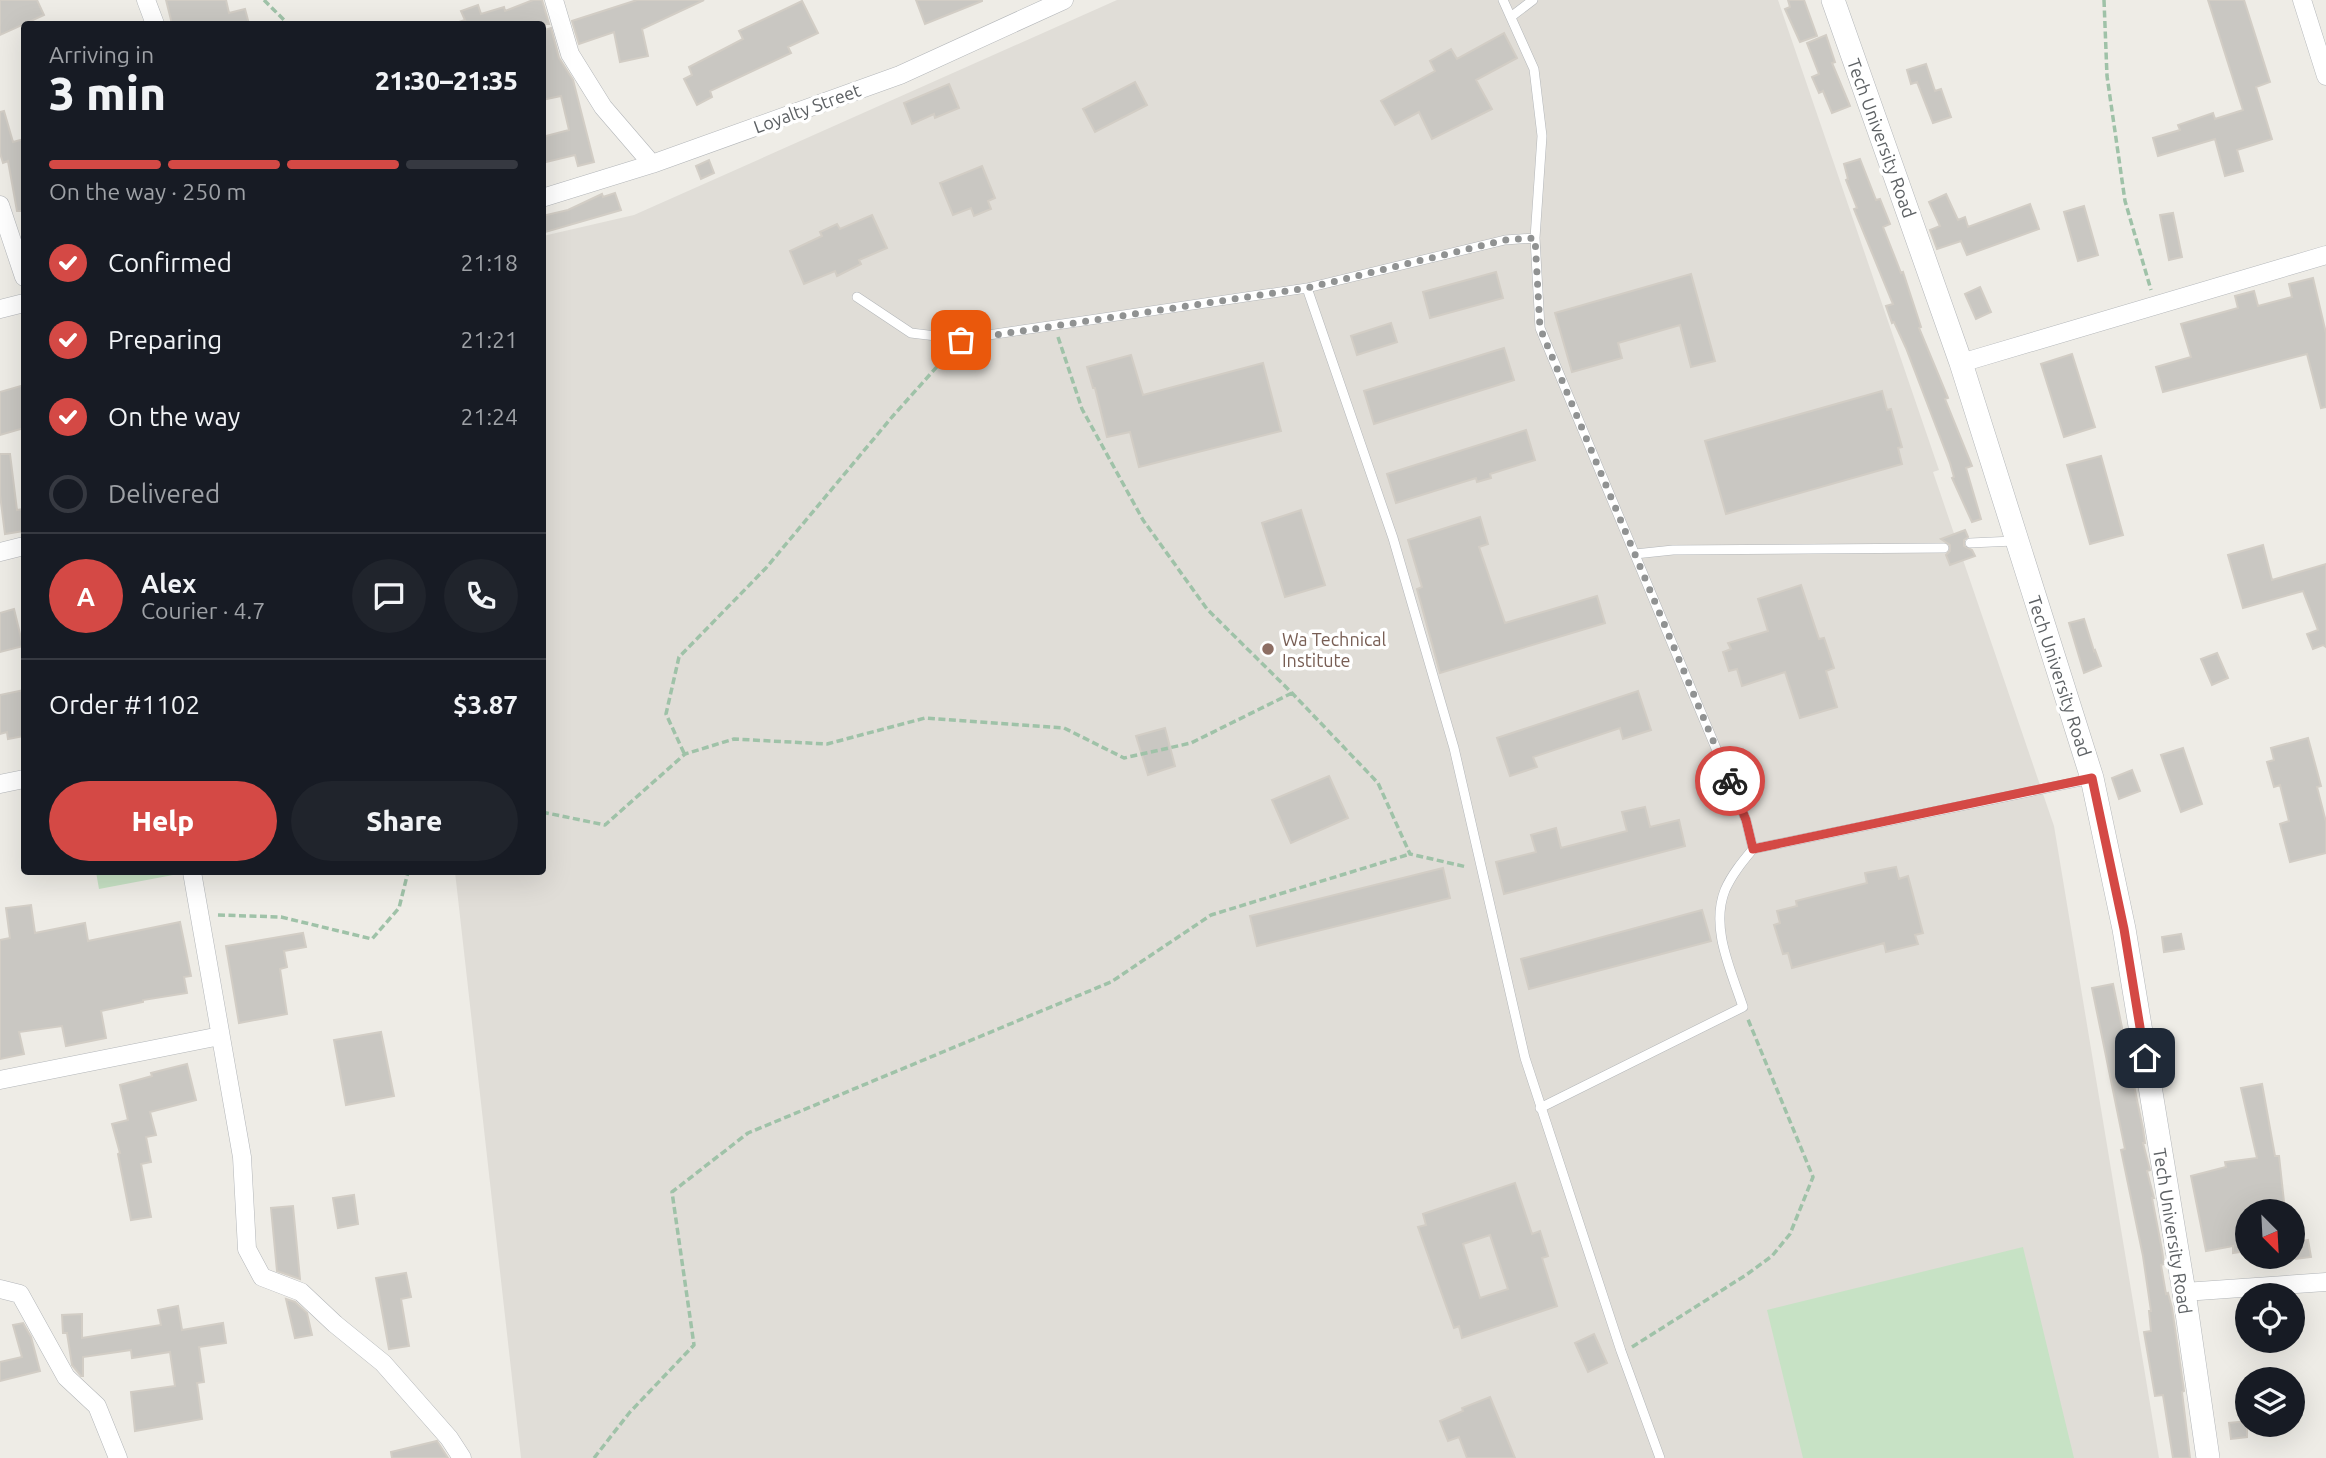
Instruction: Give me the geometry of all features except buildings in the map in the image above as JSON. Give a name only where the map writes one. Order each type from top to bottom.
[{"type":"street","points":[[146,0],[154,21]]},
{"type":"street","points":[[554,0],[570,54],[603,107],[652,164]]},
{"type":"street","name":"Loyalty Street","points":[[546,197],[652,164],[900,75],[1064,0]]},
{"type":"street","name":"Tech University Road","points":[[1833,0],[1961,363],[2092,778],[2124,929],[2184,1292],[2208,1458]]},
{"type":"street","points":[[2302,0],[2326,76]]},
{"type":"street","points":[[0,205],[21,268]]},
{"type":"street","points":[[1961,363],[2326,255]]},
{"type":"street","points":[[0,309],[21,304]]},
{"type":"street","points":[[0,552],[21,547]]},
{"type":"street","points":[[0,784],[21,780]]},
{"type":"street","points":[[193,875],[242,1157],[247,1249],[262,1277],[301,1292],[383,1363],[449,1438],[462,1458]]},
{"type":"street","points":[[0,1080],[220,1036]]},
{"type":"street","points":[[2184,1292],[2326,1282]]},
{"type":"street","points":[[0,1289],[20,1294],[66,1377],[97,1406],[117,1458]]},
{"type":"lane","points":[[1503,0],[1534,69],[1542,136],[1535,238],[1540,328],[1746,820],[1753,849]]},
{"type":"lane","points":[[1512,16],[1533,0]]},
{"type":"lane","points":[[857,297],[911,333],[961,340],[1307,288],[1505,240],[1535,238]]},
{"type":"lane","points":[[1307,288],[1393,538],[1454,748],[1525,1058],[1540,1108],[1620,1351],[1660,1458]]},
{"type":"lane","points":[[1970,543],[2016,541]]},
{"type":"lane","points":[[1635,554],[1673,550],[1944,548]]},
{"type":"lane","points":[[1540,1108],[1743,1007],[1721,939],[1719,915],[1726,890],[1753,849],[2092,778]]},
{"type":"path","points":[[264,0],[285,21]]},
{"type":"path","points":[[2104,0],[2107,76],[2125,201],[2155,304]]},
{"type":"path","points":[[1054,325],[1082,409],[1143,520],[1207,609],[1378,783],[1410,854]]},
{"type":"path","points":[[685,754],[666,714],[679,657],[766,568],[892,417],[961,340]]},
{"type":"path","points":[[546,813],[605,825],[685,754],[734,739],[827,744],[925,718],[1064,728],[1124,758],[1191,743],[1292,693]]},
{"type":"path","points":[[594,1458],[630,1412],[694,1345],[672,1192],[748,1133],[1111,982],[1211,915],[1410,854],[1482,871]]},
{"type":"path","points":[[200,915],[281,917],[372,939],[399,908],[407,875]]},
{"type":"path","points":[[1620,1351],[1636,1345],[1772,1256],[1790,1234],[1813,1177],[1743,1007]]},
{"type":"shaded area","name":"Wa Technical Institute","points":[[1117,0],[1778,0],[1939,470],[1933,472],[2054,826],[2159,1458],[521,1458],[455,875],[546,875],[546,235],[634,215]]},
{"type":"green space","points":[[97,875],[173,875],[99,889]]},
{"type":"green space","points":[[2023,1247],[2074,1458],[1803,1458],[1767,1310]]},
{"type":"way so far","points":[[961,340],[1307,288],[1505,240],[1535,238],[1540,328],[1730,781]]},
{"type":"place","name":"Wa Technical Institute","points":[[1268,649]]},
{"type":"route","points":[[1730,781],[1746,820],[1753,849],[2092,778],[2124,929],[2145,1058]]}]
